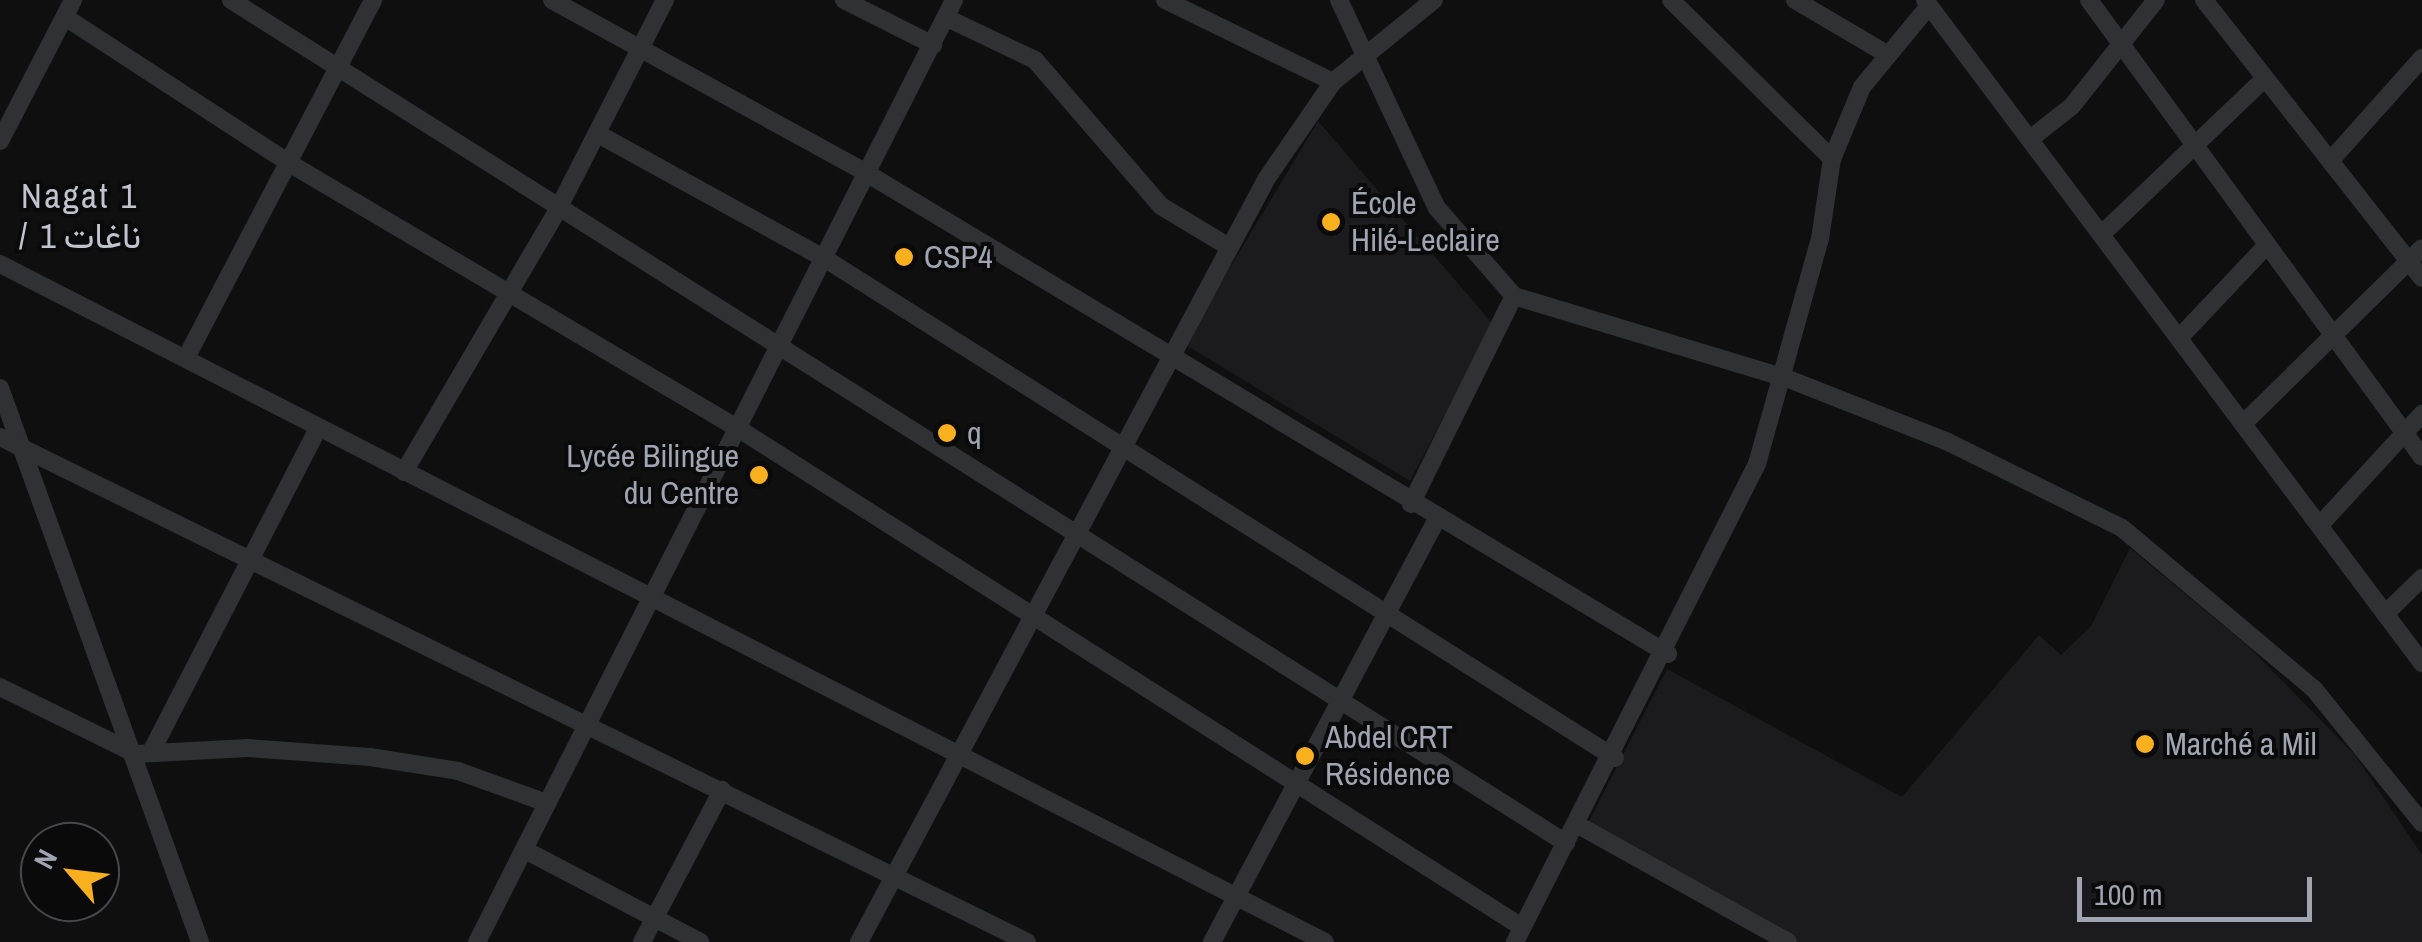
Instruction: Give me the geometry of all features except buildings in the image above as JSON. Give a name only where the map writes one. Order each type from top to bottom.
[{"type":"street","points":[[231,0],[1566,843]]},
{"type":"street","points":[[186,358],[373,0]]},
{"type":"street","points":[[552,0],[868,174],[1168,354],[1435,522],[1668,654]]},
{"type":"street","points":[[404,472],[558,209],[664,0]]},
{"type":"street","points":[[844,0],[933,45]]},
{"type":"street","points":[[477,942],[827,260],[954,0]]},
{"type":"street","points":[[1164,0],[1333,82]]},
{"type":"street","points":[[1339,0],[1438,208],[1514,296],[1786,378],[1946,441],[2122,528],[2314,689],[2422,823]]},
{"type":"street","points":[[859,942],[1031,616],[1072,530],[1229,248],[1333,82],[1434,0]]},
{"type":"street","points":[[1671,0],[1832,159]]},
{"type":"street","points":[[1794,0],[1885,53]]},
{"type":"street","points":[[2089,0],[2422,457]]},
{"type":"street","points":[[2034,136],[2072,106],[2120,40],[2156,0]]},
{"type":"street","points":[[2204,0],[2262,80],[2331,160],[2416,271]]},
{"type":"street","points":[[66,6],[289,163],[739,429],[1296,786],[1518,935],[1668,654],[1756,464],[1786,378],[1832,159],[1885,53],[1927,3],[2034,136],[2422,664]]},
{"type":"street","points":[[0,117],[66,6]]},
{"type":"street","points":[[0,141],[66,6]]},
{"type":"street","points":[[947,18],[1035,60],[1161,206],[1229,248]]},
{"type":"street","points":[[2331,160],[2422,58]]},
{"type":"street","points":[[2104,232],[2196,148],[2262,80]]},
{"type":"street","points":[[598,134],[827,260],[1614,758]]},
{"type":"street","points":[[2181,336],[2266,246]]},
{"type":"street","points":[[2244,422],[2336,336],[2416,271],[2422,248]]},
{"type":"street","points":[[0,264],[186,358],[317,430],[1324,942]]},
{"type":"street","points":[[1411,504],[1514,296]]},
{"type":"street","points":[[0,388],[144,753],[200,942]]},
{"type":"street","points":[[2320,525],[2422,414]]},
{"type":"street","points":[[144,753],[317,430]]},
{"type":"street","points":[[0,437],[1026,942]]},
{"type":"street","points":[[1212,942],[1435,522]]},
{"type":"street","points":[[2385,614],[2422,578]]},
{"type":"street","points":[[0,687],[144,753],[370,757],[458,771],[546,804]]},
{"type":"street","points":[[642,942],[722,790]]},
{"type":"street","points":[[1578,825],[1788,942]]},
{"type":"street","points":[[525,850],[700,942]]},
{"type":"shaded area","name":"École Hilé-Leclaire","points":[[1318,121],[1493,324],[1410,481],[1184,344]]},
{"type":"shaded area","name":"Marché a Mil","points":[[2130,548],[2249,647],[2355,755],[2422,855],[2422,942],[1795,942],[1586,827],[1667,669],[1902,797],[2039,635],[2061,655],[2091,626]]},
{"type":"place","name":"École Hilé-Leclaire","points":[[1331,222]]},
{"type":"place","name":"CSP4","points":[[904,257]]},
{"type":"place","name":"q","points":[[947,433]]},
{"type":"place","name":"Lycée Bilingue du Centre","points":[[759,475]]},
{"type":"place","name":"Marché a Mil","points":[[2145,744]]},
{"type":"place","name":"Abdel CRT Résidence","points":[[1305,756]]},
{"type":"district","name":"Nagat 1 / ناغات 1","points":[[80,216]]}]
